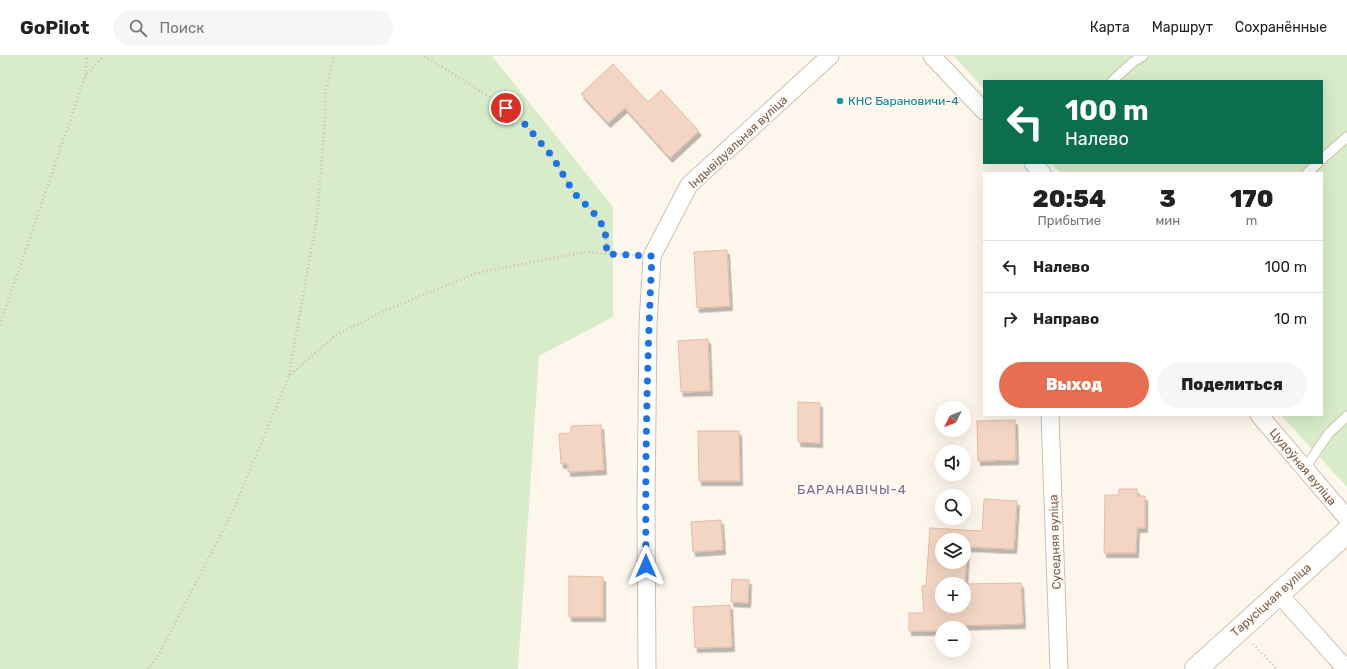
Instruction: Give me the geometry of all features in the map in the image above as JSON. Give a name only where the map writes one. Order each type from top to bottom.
[{"type":"street","name":"Індывідуальная вуліца","points":[[647,669],[646,507],[648,324],[652,256],[689,185],[830,56]]},
{"type":"street","points":[[932,56],[983,110]]},
{"type":"street","points":[[1034,164],[1041,172]]},
{"type":"street","name":"Суседняя вуліца","points":[[1050,416],[1059,669]]},
{"type":"street","name":"Цудоўная вуліца","points":[[1260,416],[1347,518]]},
{"type":"street","name":"Тарусіцкая вуліца","points":[[1196,669],[1347,532]]},
{"type":"street","points":[[1278,593],[1346,669]]},
{"type":"lane","points":[[1113,80],[1133,62],[1143,56]]},
{"type":"lane","points":[[1323,158],[1347,137]]},
{"type":"lane","points":[[1308,172],[1317,164]]},
{"type":"lane","points":[[1305,468],[1329,433],[1347,416]]},
{"type":"path","points":[[0,325],[84,77],[87,56]]},
{"type":"path","points":[[84,77],[103,56]]},
{"type":"path","points":[[148,669],[158,656],[233,511],[289,376],[317,218],[325,118],[325,94],[334,56]]},
{"type":"path","points":[[425,56],[517,115],[552,156],[574,193],[593,212],[605,229],[607,254]]},
{"type":"path","points":[[289,376],[336,335],[386,310],[477,273],[584,252],[652,256]]},
{"type":"path","points":[[1239,630],[1277,669]]},
{"type":"green space","points":[[0,56],[492,56],[613,207],[613,317],[539,356],[518,669],[0,669]]},
{"type":"green space","points":[[954,56],[1347,56],[1347,487],[1282,416],[1323,416],[1323,172],[1060,172],[1052,164],[1323,164],[1323,80],[983,80],[983,88]]},
{"type":"building","points":[[613,64],[648,102],[661,90],[699,131],[670,158],[625,108],[608,123],[581,94]]},
{"type":"building","points":[[727,250],[730,306],[697,308],[694,252]]},
{"type":"building","points":[[708,339],[710,391],[681,392],[678,341]]},
{"type":"building","points":[[798,402],[820,403],[820,443],[798,442]]},
{"type":"building","points":[[1015,420],[1016,460],[978,461],[977,421]]},
{"type":"building","points":[[601,425],[604,470],[568,472],[568,464],[561,464],[559,434],[571,433],[571,426]]},
{"type":"building","points":[[698,431],[739,431],[740,481],[699,481]]},
{"type":"building","points":[[1119,489],[1137,489],[1137,496],[1145,496],[1145,528],[1137,528],[1136,553],[1104,553],[1105,495],[1119,495]]},
{"type":"building","points":[[984,499],[1017,501],[1014,549],[971,547],[971,533],[935,533],[935,569],[966,569],[965,577],[935,577],[935,613],[971,613],[971,584],[1021,583],[1023,624],[971,625],[971,621],[935,621],[935,631],[909,631],[909,613],[924,613],[922,586],[926,585],[930,528],[982,531]]},
{"type":"building","points":[[721,520],[723,550],[693,552],[691,522]]},
{"type":"building","points":[[569,576],[603,577],[603,617],[569,617]]},
{"type":"building","points":[[732,579],[749,580],[748,603],[731,602]]},
{"type":"building","points":[[730,605],[732,647],[695,648],[693,607]]},
{"type":"place","name":"КНС Барановичи-4","points":[[840,101]]},
{"type":"district","name":"БАРАНАВІЧЫ-4","points":[[852,489]]},
{"type":"route","points":[[506,108],[517,115],[552,156],[574,193],[593,212],[605,229],[607,254],[652,256],[648,324],[646,566]]}]
